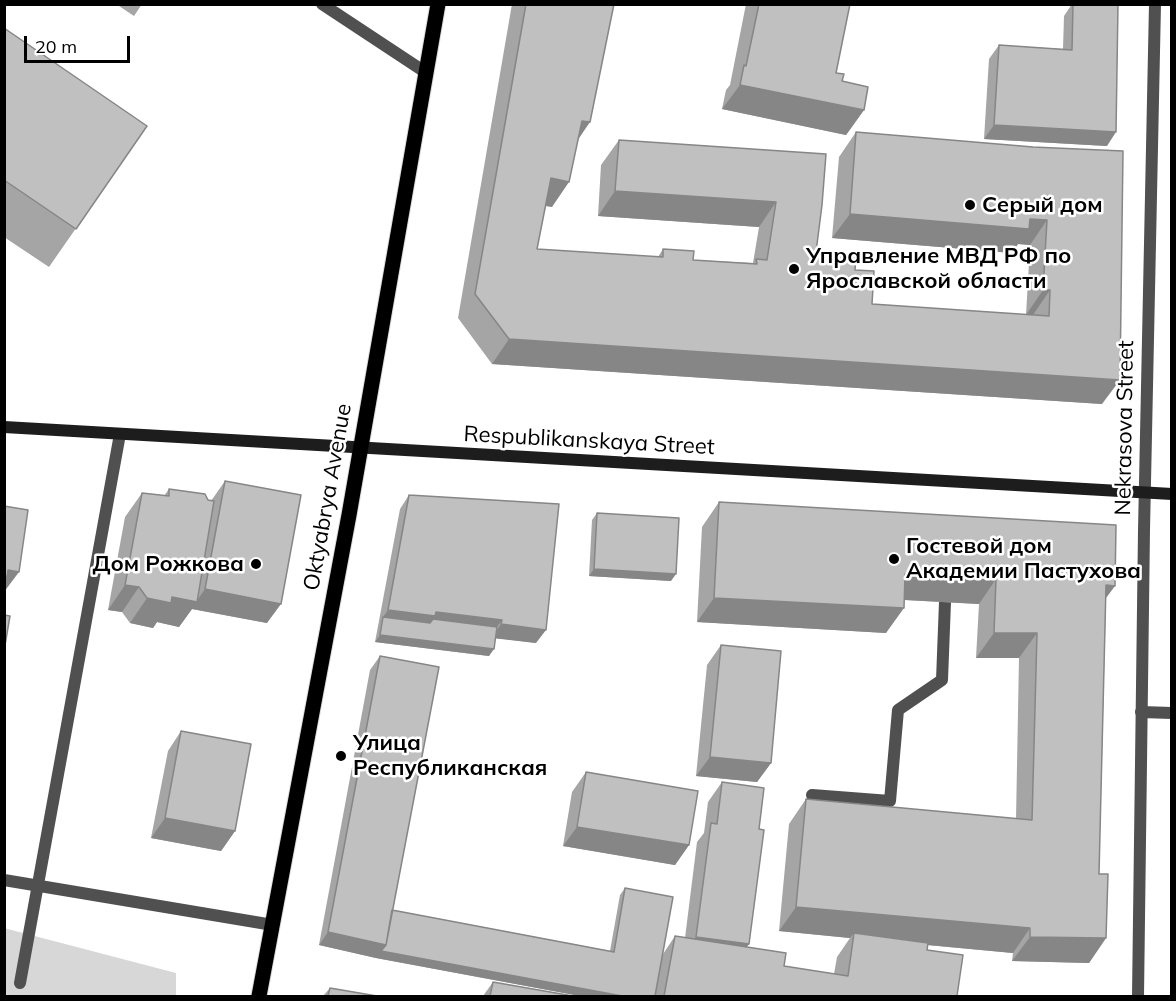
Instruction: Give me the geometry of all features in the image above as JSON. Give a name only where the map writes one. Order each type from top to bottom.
[{"type":"main road","name":"Oktyabrya Avenue","points":[[260,996],[360,449],[438,4]]},
{"type":"main road","name":"Respublikanskaya Street","points":[[4,427],[1172,495]]},
{"type":"street","points":[[322,4],[425,72]]},
{"type":"street","name":"Nekrasova Street","points":[[1138,996],[1141,712],[1155,4]]},
{"type":"street","points":[[20,983],[120,434]]},
{"type":"street","points":[[812,795],[890,801],[898,710],[942,680],[945,602]]},
{"type":"street","points":[[1141,712],[1172,713]]},
{"type":"street","points":[[4,880],[273,925]]},
{"type":"shaded area","points":[[4,928],[176,973],[176,996],[5,996]]},
{"type":"building","name":"Серый дом","points":[[526,4],[614,4],[590,122],[582,121],[569,182],[551,178],[537,249],[663,257],[663,249],[694,251],[693,260],[757,264],[756,259],[767,260],[776,202],[615,191],[619,140],[826,154],[816,252],[856,255],[855,270],[874,271],[872,304],[1049,316],[1050,290],[1043,290],[1047,220],[1030,219],[1029,229],[850,214],[856,132],[1033,147],[1123,151],[1120,380],[509,339],[475,294]]},
{"type":"building","points":[[759,4],[850,4],[836,73],[844,74],[842,81],[868,87],[864,110],[740,85]]},
{"type":"building","points":[[1073,4],[1118,5],[1116,132],[994,125],[999,45],[1072,50]]},
{"type":"building","points":[[4,28],[147,126],[76,229],[4,180]]},
{"type":"building","points":[[225,481],[301,495],[281,604],[205,589]]},
{"type":"building","points":[[169,489],[205,494],[208,500],[214,501],[197,602],[172,597],[171,603],[147,598],[139,587],[125,585],[142,493],[169,496]]},
{"type":"building","points":[[409,495],[559,504],[546,630],[501,624],[502,620],[436,612],[435,616],[388,610]]},
{"type":"building","points":[[719,502],[1116,525],[1115,586],[1106,585],[1099,874],[1108,874],[1106,938],[1030,937],[1030,928],[796,907],[806,799],[1032,820],[1037,633],[994,633],[996,579],[905,574],[904,608],[714,598]]},
{"type":"building","points":[[4,506],[28,510],[19,572],[8,570],[4,594]]},
{"type":"building","points":[[597,513],[679,518],[676,574],[594,569]]},
{"type":"building","points":[[4,615],[10,616],[4,651]]},
{"type":"building","points":[[383,617],[430,623],[433,619],[497,627],[494,649],[380,635]]},
{"type":"building","points":[[721,645],[781,651],[771,763],[710,757]]},
{"type":"building","points":[[380,656],[439,667],[386,945],[328,932]]},
{"type":"building","points":[[181,731],[251,744],[235,831],[165,818]]},
{"type":"building","points":[[586,772],[698,791],[689,845],[577,827]]},
{"type":"building","points":[[722,782],[764,788],[759,829],[764,830],[749,944],[696,937],[711,823],[717,824]]},
{"type":"building","points":[[625,888],[673,897],[655,996],[622,996],[381,951],[386,945],[392,910],[614,952]]},
{"type":"building","points":[[854,933],[928,943],[927,950],[963,955],[957,996],[664,996],[675,936],[786,953],[784,966],[848,976]]},
{"type":"building","points":[[493,982],[573,996],[490,996]]},
{"type":"building","points":[[330,988],[377,996],[328,996]]},
{"type":"place","name":"Серый дом","points":[[970,205]]},
{"type":"place","name":"Управление МВД РФ по Ярославской области","points":[[794,269]]},
{"type":"place","name":"Гостевой дом Академии Пастухова","points":[[894,559]]},
{"type":"place","name":"Дом Рожкова","points":[[256,564]]},
{"type":"place","name":"Улица Республиканская","points":[[341,756]]}]
